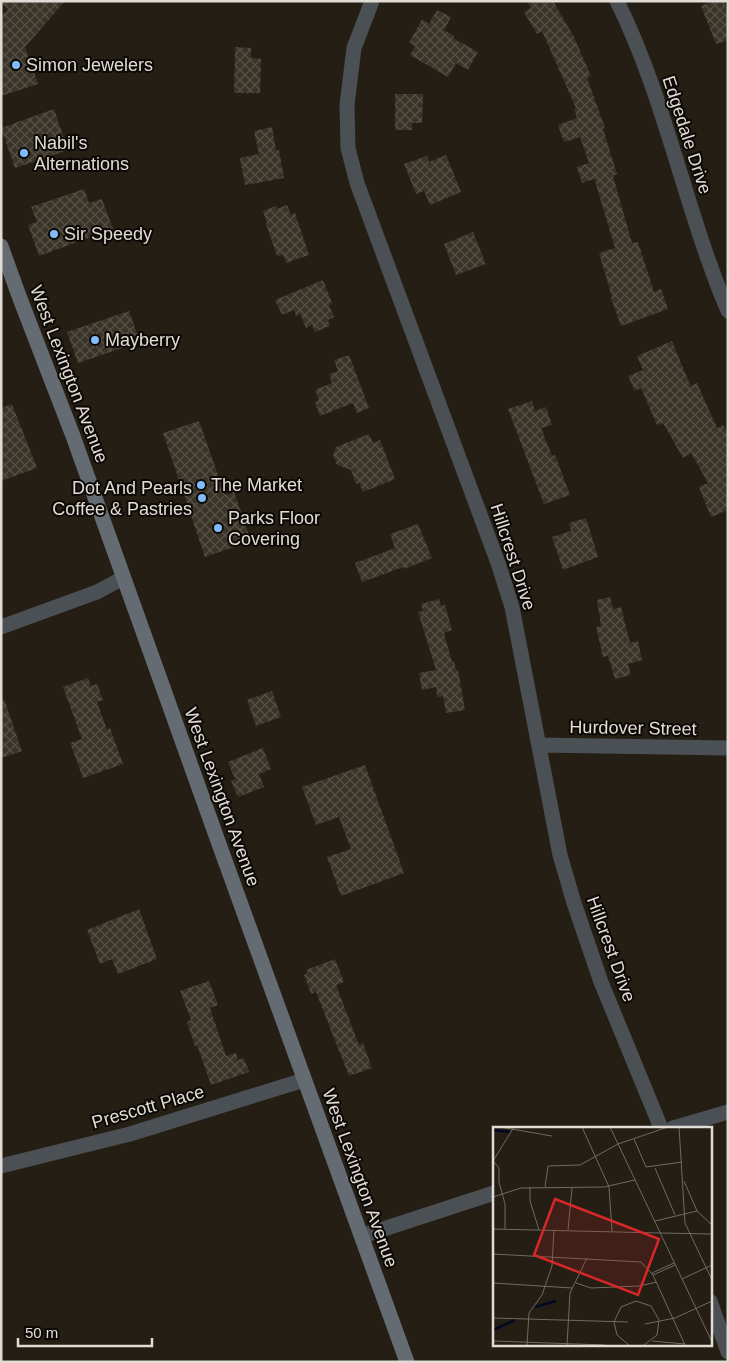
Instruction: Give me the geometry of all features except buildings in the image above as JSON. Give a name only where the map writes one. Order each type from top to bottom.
[{"type":"street","name":"Hillcrest Drive","points":[[372,1],[354,48],[347,106],[348,148],[356,183],[504,580],[522,652],[560,855],[601,982],[661,1127]]},
{"type":"street","name":"Edgedale Drive","points":[[617,1],[652,85],[672,143],[701,240],[728,311]]},
{"type":"street","name":"West Lexington Avenue","points":[[1,246],[73,436],[407,1362]]},
{"type":"street","points":[[1,627],[97,592],[123,578]]},
{"type":"street","name":"Hurdover Street","points":[[538,745],[728,748]]},
{"type":"street","name":"Prescott Place","points":[[1,1166],[130,1134],[304,1080]]},
{"type":"street","points":[[676,1127],[728,1112]]},
{"type":"street","points":[[362,1236],[493,1193]]},
{"type":"street","points":[[712,1307],[728,1352]]},
{"type":"place","name":"Simon Jewelers","points":[[16,65]]},
{"type":"place","name":"Nabil's Alternations","points":[[24,153]]},
{"type":"place","name":"Sir Speedy","points":[[54,234]]},
{"type":"place","name":"Mayberry","points":[[95,340]]},
{"type":"place","name":"The Market","points":[[201,485]]},
{"type":"place","name":"Dot And Pearls Coffee & Pastries","points":[[202,498]]},
{"type":"place","name":"Parks Floor Covering","points":[[218,528]]}]
